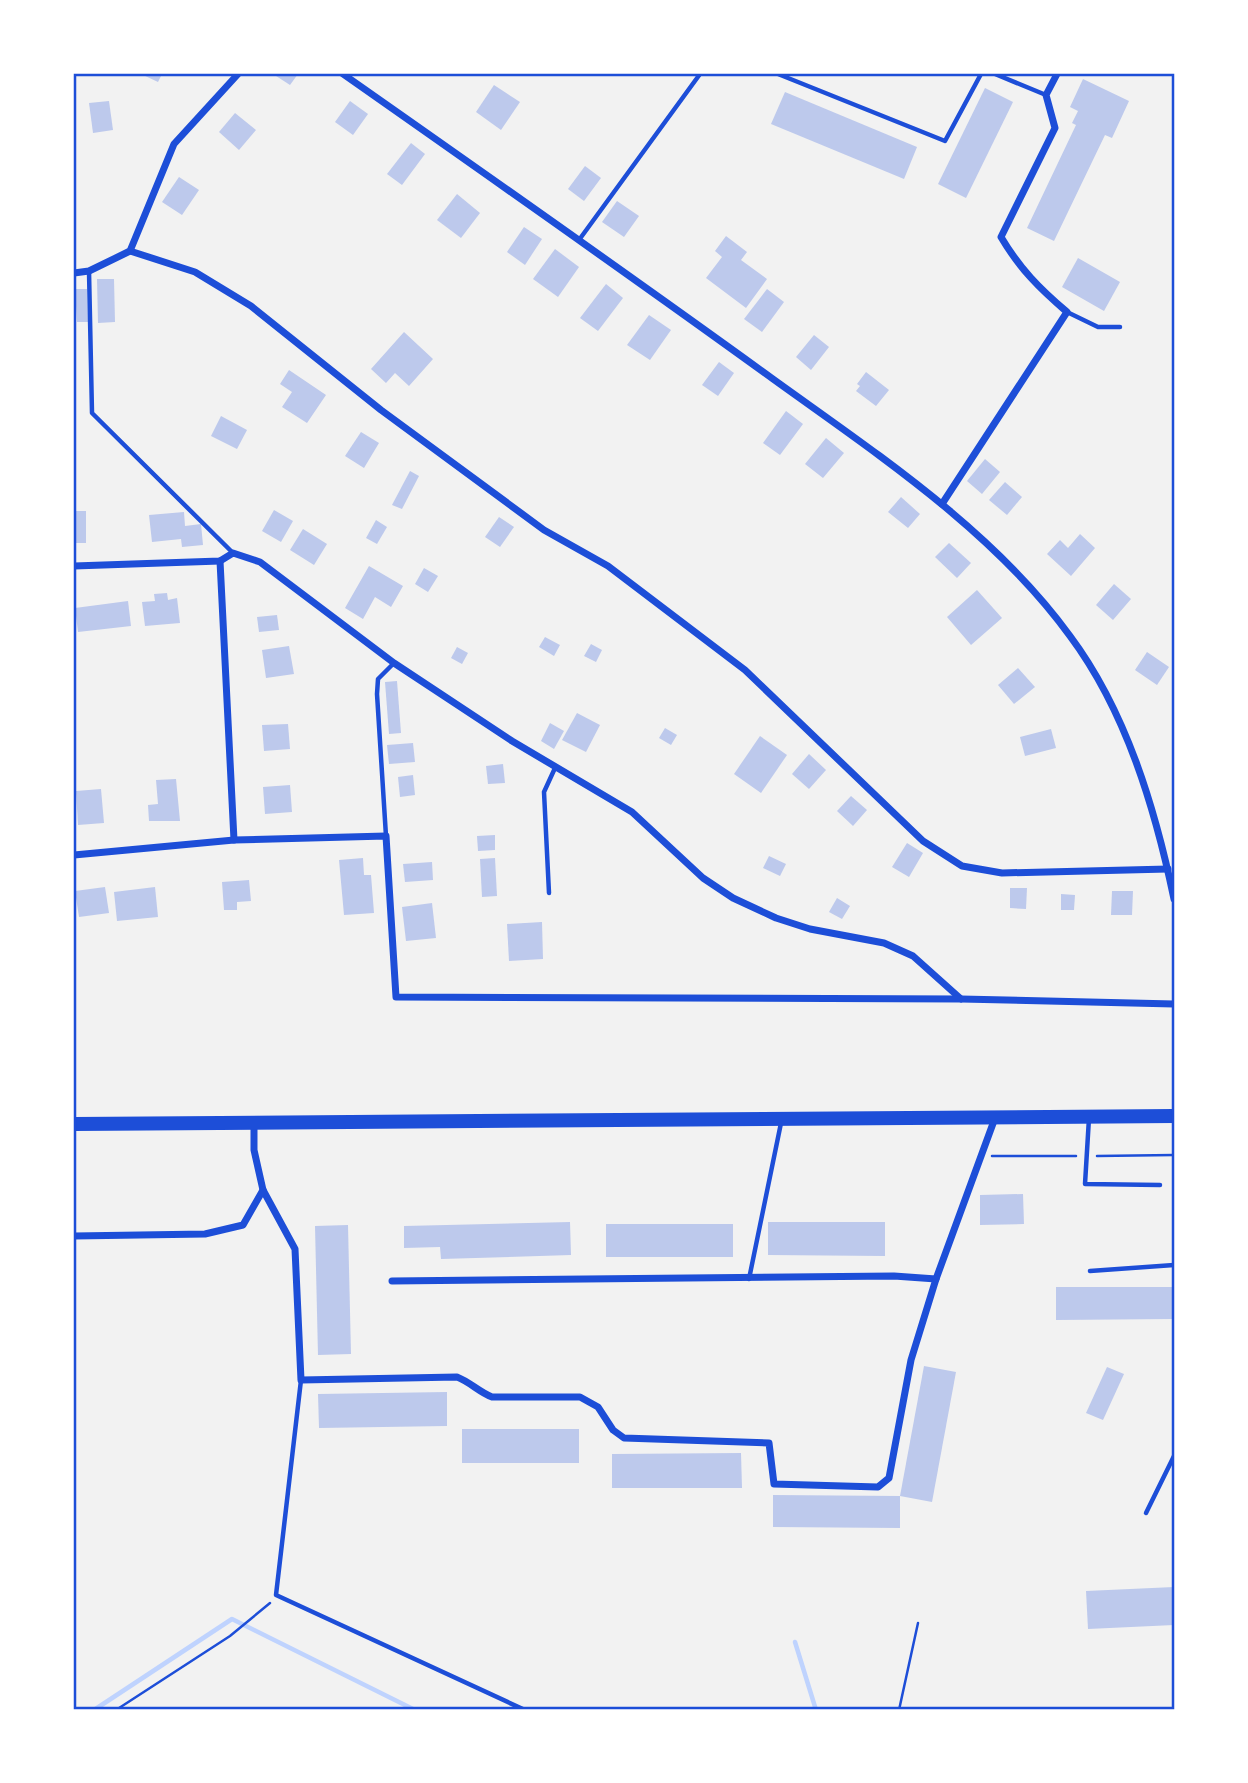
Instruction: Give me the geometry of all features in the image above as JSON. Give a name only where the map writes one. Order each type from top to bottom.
[{"type":"main road","points":[[74,1124],[1174,1116]]},
{"type":"street","points":[[74,273],[89,271],[130,251],[174,144],[238,74]]},
{"type":"street","points":[[344,74],[899,470],[942,504],[1014,571],[1056,617],[1085,658],[1111,704],[1130,747],[1156,825],[1174,899]]},
{"type":"street","points":[[942,504],[1067,312],[1034,283],[1015,261],[1001,237],[1055,128],[1046,95],[1057,74]]},
{"type":"street","points":[[130,251],[195,272],[251,306],[381,410],[544,530],[608,566],[745,670],[923,841],[962,866],[1002,873],[1168,869]]},
{"type":"street","points":[[74,566],[220,561],[233,553],[260,562],[394,663],[556,767],[632,812],[703,878],[733,898],[776,918],[810,929],[884,943],[913,956],[961,999]]},
{"type":"street","points":[[220,561],[234,840]]},
{"type":"street","points":[[74,855],[234,840],[386,836],[396,997],[961,999],[1174,1004]]},
{"type":"street","points":[[254,1122],[254,1150],[263,1190],[295,1249],[301,1380],[457,1377],[492,1397],[580,1397],[598,1407],[613,1430],[624,1438],[769,1443],[774,1484],[878,1487],[889,1478],[911,1360],[936,1279],[996,1117]]},
{"type":"street","points":[[74,1237],[205,1234],[243,1225],[263,1190]]},
{"type":"street","points":[[392,1281],[894,1276],[936,1279]]},
{"type":"lane","points":[[579,240],[700,74]]},
{"type":"lane","points":[[778,74],[945,141],[981,74]]},
{"type":"lane","points":[[995,74],[1046,95]]},
{"type":"lane","points":[[89,271],[92,413],[233,553]]},
{"type":"lane","points":[[1067,312],[1098,327],[1120,327]]},
{"type":"lane","points":[[386,836],[377,694],[378,679],[394,663]]},
{"type":"lane","points":[[549,893],[544,792],[556,767]]},
{"type":"lane","points":[[1089,1117],[1085,1184],[1160,1185]]},
{"type":"lane","points":[[749,1279],[782,1119]]},
{"type":"lane","points":[[1090,1271],[1174,1265]]},
{"type":"lane","points":[[301,1380],[276,1595],[525,1710]]},
{"type":"lane","points":[[1146,1513],[1174,1456]]},
{"type":"path","points":[[116,1710],[230,1636],[265,1609],[276,1595]]},
{"type":"path","points":[[899,1710],[918,1623]]},
{"type":"building","points":[[141,74],[162,74],[158,82]]},
{"type":"building","points":[[273,74],[298,74],[290,85]]},
{"type":"building","points":[[1083,79],[1129,101],[1112,138],[1105,135],[1054,241],[1027,228],[1076,125],[1072,123],[1078,111],[1070,107]]},
{"type":"building","points":[[494,85],[520,102],[501,130],[476,112]]},
{"type":"building","points":[[985,88],[1013,102],[966,198],[938,184]]},
{"type":"building","points":[[785,92],[917,147],[904,179],[771,124]]},
{"type":"building","points":[[109,101],[113,130],[93,133],[89,103]]},
{"type":"building","points":[[350,101],[368,114],[353,135],[335,122]]},
{"type":"building","points":[[235,113],[256,130],[239,150],[219,132]]},
{"type":"building","points":[[411,143],[425,154],[402,185],[387,174]]},
{"type":"building","points":[[585,166],[601,178],[584,201],[568,189]]},
{"type":"building","points":[[179,177],[199,190],[182,215],[162,202]]},
{"type":"building","points":[[457,194],[480,213],[461,238],[437,220]]},
{"type":"building","points":[[617,201],[639,216],[624,237],[602,222]]},
{"type":"building","points":[[524,227],[542,239],[525,265],[507,252]]},
{"type":"building","points":[[726,236],[747,252],[741,260],[767,279],[746,308],[706,278],[722,257],[715,251]]},
{"type":"building","points":[[555,249],[579,267],[558,297],[533,279]]},
{"type":"building","points":[[1078,258],[1120,282],[1104,311],[1062,287]]},
{"type":"building","points":[[97,279],[114,279],[115,322],[98,323]]},
{"type":"building","points":[[606,284],[623,298],[598,331],[580,318]]},
{"type":"building","points":[[75,289],[87,289],[88,322],[77,322]]},
{"type":"building","points":[[767,289],[784,302],[762,332],[744,319]]},
{"type":"building","points":[[649,315],[671,330],[650,360],[627,345]]},
{"type":"building","points":[[404,332],[433,359],[409,386],[395,373],[386,383],[371,369]]},
{"type":"building","points":[[814,335],[829,347],[811,370],[796,357]]},
{"type":"building","points":[[719,362],[734,373],[718,396],[702,385]]},
{"type":"building","points":[[289,370],[326,395],[307,423],[282,407],[292,392],[280,384]]},
{"type":"building","points":[[866,372],[889,390],[876,406],[856,391],[860,386],[857,384]]},
{"type":"building","points":[[786,411],[803,424],[780,455],[763,443]]},
{"type":"building","points":[[221,416],[247,430],[237,449],[211,436]]},
{"type":"building","points":[[361,432],[379,443],[364,468],[345,456]]},
{"type":"building","points":[[826,438],[844,453],[823,478],[805,464]]},
{"type":"building","points":[[985,459],[1000,472],[982,494],[967,481]]},
{"type":"building","points":[[410,471],[419,476],[402,509],[392,505]]},
{"type":"building","points":[[1005,482],[1022,497],[1007,515],[989,500]]},
{"type":"building","points":[[901,497],[920,514],[908,528],[888,512]]},
{"type":"building","points":[[274,510],[293,521],[281,542],[262,531]]},
{"type":"building","points":[[74,511],[86,511],[86,543],[75,543]]},
{"type":"building","points":[[184,512],[185,526],[201,524],[203,545],[182,547],[181,539],[152,542],[149,515]]},
{"type":"building","points":[[499,517],[514,527],[500,547],[485,537]]},
{"type":"building","points":[[376,520],[387,527],[377,544],[366,538]]},
{"type":"building","points":[[303,529],[327,544],[314,565],[290,550]]},
{"type":"building","points":[[1080,534],[1095,548],[1071,576],[1047,554],[1060,540],[1068,548]]},
{"type":"building","points":[[949,543],[971,563],[957,578],[935,557]]},
{"type":"building","points":[[369,566],[403,586],[391,607],[375,597],[363,619],[345,608]]},
{"type":"building","points":[[424,568],[438,576],[428,592],[415,584]]},
{"type":"building","points":[[1114,584],[1131,599],[1113,620],[1096,605]]},
{"type":"building","points":[[977,590],[1002,618],[971,645],[947,617]]},
{"type":"building","points":[[167,593],[168,600],[177,598],[180,623],[145,626],[142,602],[155,601],[154,594]]},
{"type":"building","points":[[128,601],[131,626],[78,632],[75,608]]},
{"type":"building","points":[[277,615],[279,630],[259,632],[257,617]]},
{"type":"building","points":[[545,637],[560,645],[554,656],[539,647]]},
{"type":"building","points":[[591,644],[602,650],[596,662],[584,656]]},
{"type":"building","points":[[289,646],[294,674],[266,678],[262,650]]},
{"type":"building","points":[[457,647],[468,653],[462,664],[451,658]]},
{"type":"building","points":[[1147,652],[1169,667],[1157,685],[1135,670]]},
{"type":"building","points":[[1018,668],[1035,687],[1014,704],[998,685]]},
{"type":"building","points":[[397,681],[401,733],[389,734],[385,682]]},
{"type":"building","points":[[577,713],[600,725],[586,752],[562,740]]},
{"type":"building","points":[[550,723],[564,731],[554,749],[541,741]]},
{"type":"building","points":[[288,724],[290,749],[264,751],[262,725]]},
{"type":"building","points":[[665,728],[677,735],[671,745],[659,738]]},
{"type":"building","points":[[1051,729],[1056,748],[1025,756],[1020,737]]},
{"type":"building","points":[[760,736],[787,755],[761,793],[734,774]]},
{"type":"building","points":[[413,743],[415,762],[389,764],[387,745]]},
{"type":"building","points":[[809,754],[826,770],[809,789],[792,774]]},
{"type":"building","points":[[503,764],[505,783],[488,784],[486,766]]},
{"type":"building","points":[[413,775],[415,795],[400,797],[398,777]]},
{"type":"building","points":[[176,779],[180,821],[149,821],[148,805],[158,804],[156,780]]},
{"type":"building","points":[[290,785],[292,812],[265,814],[263,787]]},
{"type":"building","points":[[101,789],[104,823],[78,825],[76,791]]},
{"type":"building","points":[[851,796],[867,810],[853,826],[837,811]]},
{"type":"building","points":[[495,835],[495,850],[478,851],[477,836]]},
{"type":"building","points":[[907,843],[923,853],[909,877],[892,867]]},
{"type":"building","points":[[769,856],[786,864],[780,876],[763,868]]},
{"type":"building","points":[[363,858],[364,875],[371,875],[374,913],[344,915],[339,860]]},
{"type":"building","points":[[495,858],[497,896],[482,897],[480,859]]},
{"type":"building","points":[[432,862],[433,880],[405,882],[403,864]]},
{"type":"building","points":[[249,880],[251,901],[237,902],[237,910],[224,910],[222,882]]},
{"type":"building","points":[[105,887],[109,913],[79,917],[75,891]]},
{"type":"building","points":[[155,887],[158,917],[117,921],[114,892]]},
{"type":"building","points":[[1010,888],[1027,888],[1026,909],[1010,908]]},
{"type":"building","points":[[1112,891],[1133,891],[1132,915],[1111,915]]},
{"type":"building","points":[[1061,894],[1075,895],[1074,910],[1061,910]]},
{"type":"building","points":[[837,898],[850,906],[842,919],[829,912]]},
{"type":"building","points":[[432,903],[436,938],[406,941],[402,907]]},
{"type":"building","points":[[542,922],[543,959],[509,961],[507,924]]},
{"type":"building","points":[[1023,1194],[1024,1224],[980,1225],[980,1195]]},
{"type":"building","points":[[570,1222],[571,1255],[441,1259],[440,1247],[404,1248],[404,1226]]},
{"type":"building","points":[[768,1222],[885,1222],[885,1256],[768,1255]]},
{"type":"building","points":[[606,1224],[733,1224],[733,1257],[606,1257]]},
{"type":"building","points":[[348,1225],[351,1354],[318,1355],[315,1226]]},
{"type":"building","points":[[1056,1287],[1174,1287],[1174,1319],[1056,1320]]},
{"type":"building","points":[[924,1366],[956,1372],[932,1502],[900,1496]]},
{"type":"building","points":[[1107,1367],[1124,1374],[1103,1420],[1086,1413]]},
{"type":"building","points":[[447,1392],[447,1426],[319,1428],[318,1394]]},
{"type":"building","points":[[462,1429],[579,1429],[579,1463],[462,1463]]},
{"type":"building","points":[[741,1453],[742,1488],[612,1488],[612,1454]]},
{"type":"building","points":[[773,1495],[900,1496],[900,1528],[773,1527]]},
{"type":"building","points":[[1174,1587],[1174,1625],[1088,1629],[1086,1591]]},
{"type":"waterway","points":[[94,1710],[232,1619],[415,1710]]},
{"type":"waterway","points":[[795,1642],[816,1710]]}]
